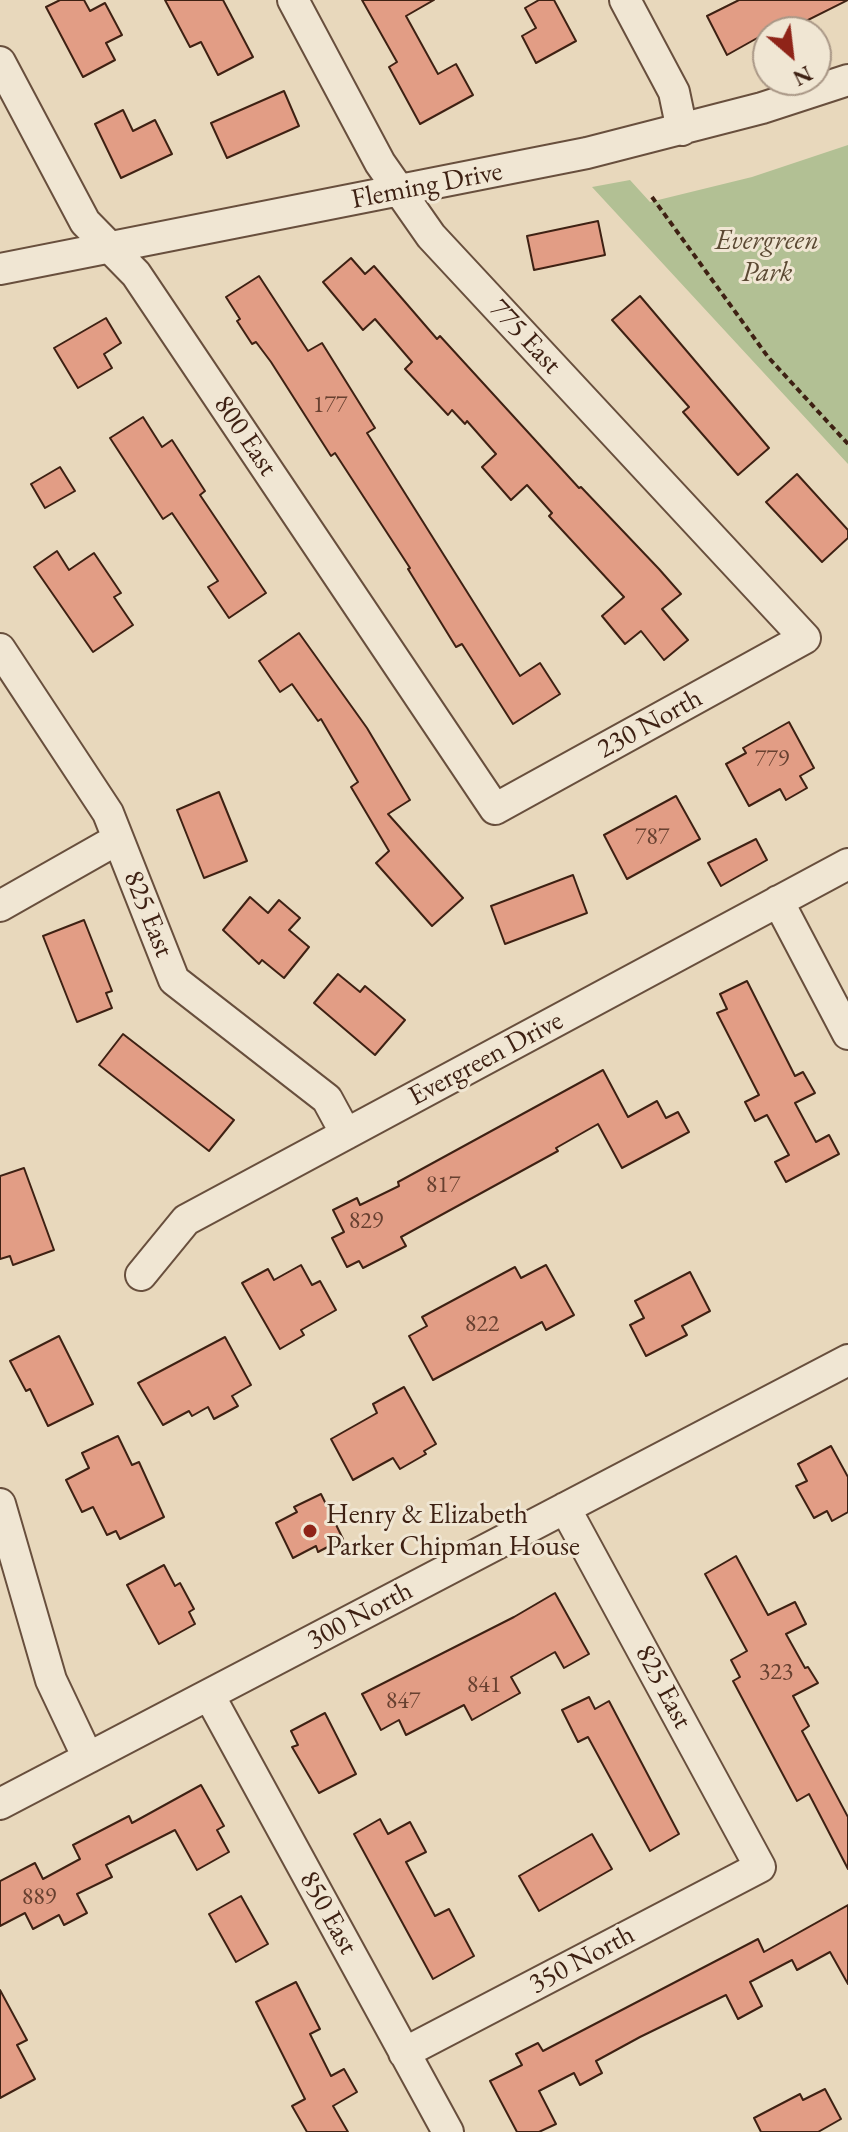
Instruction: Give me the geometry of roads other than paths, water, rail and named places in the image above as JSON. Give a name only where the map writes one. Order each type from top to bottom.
[{"type":"street","name":"775 East","points":[[293,0],[380,163],[431,236],[805,638]]},
{"type":"street","points":[[625,0],[674,92],[682,130]]},
{"type":"street","name":"800 East","points":[[0,62],[85,222],[136,274],[495,809]]},
{"type":"street","name":"Fleming Drive","points":[[0,269],[587,153],[762,108],[848,80]]},
{"type":"street","name":"230 North","points":[[495,809],[805,638]]},
{"type":"street","name":"825 East","points":[[0,649],[108,813],[174,980],[327,1099],[346,1134]]},
{"type":"street","points":[[0,906],[118,839]]},
{"type":"street","name":"Evergreen Drive","points":[[141,1275],[186,1220],[848,864]]},
{"type":"street","points":[[778,901],[848,1034]]},
{"type":"street","name":"300 North","points":[[0,1804],[848,1360]]},
{"type":"street","points":[[0,1504],[51,1680],[88,1758]]},
{"type":"street","name":"825 East","points":[[565,1508],[760,1867]]},
{"type":"street","name":"850 East","points":[[209,1695],[448,2132]]},
{"type":"street","name":"350 North","points":[[404,2053],[760,1867]]},
{"type":"place","name":"Henry & Elizabeth Parker Chipman House","points":[[310,1531]]},
{"type":"park label","name":"Evergreen Park","points":[[767,257]]}]
